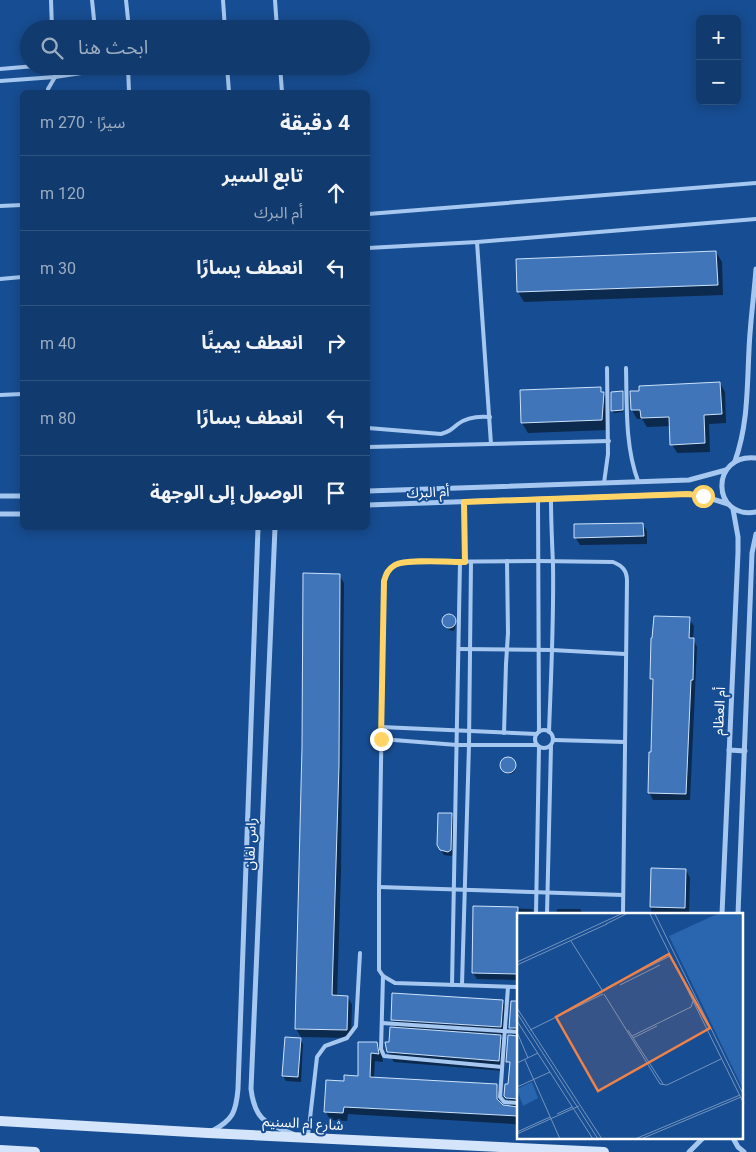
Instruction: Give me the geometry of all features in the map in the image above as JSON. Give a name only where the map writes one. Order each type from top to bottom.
[{"type":"main road","name":"شارع ام السنيم","points":[[0,1121],[604,1152]]},
{"type":"main road","points":[[0,1150],[35,1152]]},
{"type":"street","points":[[735,461],[743,436],[748,403],[749,348],[756,269]]},
{"type":"street","points":[[756,458],[742,458],[735,461],[726,470],[721,481],[722,493],[733,509],[741,512],[756,512]]},
{"type":"street","name":"أم البرك","points":[[370,491],[689,480],[726,470]]},
{"type":"street","name":"أم البرك","points":[[370,505],[688,494],[703,496],[728,504]]},
{"type":"street","points":[[0,496],[20,496]]},
{"type":"street","name":"أم العظام","points":[[722,913],[738,552],[738,537],[733,509]]},
{"type":"street","points":[[0,514],[20,514]]},
{"type":"street","name":"راس لفان","points":[[208,1133],[225,1124],[230,1119],[234,1112],[237,1096],[258,530]]},
{"type":"street","name":"راس لفان","points":[[275,530],[251,1089],[253,1104],[260,1117],[273,1126],[303,1137]]},
{"type":"street","name":"أم العظام","points":[[738,913],[752,553],[756,534]]},
{"type":"street","points":[[728,750],[745,751]]},
{"type":"street","points":[[690,1152],[702,1140]]},
{"type":"street","points":[[734,1140],[744,1152]]},
{"type":"lane","points":[[51,0],[52,20]]},
{"type":"lane","points":[[92,0],[94,20]]},
{"type":"lane","points":[[126,0],[128,20]]},
{"type":"lane","points":[[223,0],[225,20]]},
{"type":"lane","points":[[275,0],[276,20]]},
{"type":"lane","points":[[0,69],[20,67]]},
{"type":"lane","points":[[0,80],[62,75]]},
{"type":"lane","points":[[128,75],[129,90]]},
{"type":"lane","points":[[228,75],[229,90]]},
{"type":"lane","points":[[281,75],[282,90]]},
{"type":"lane","points":[[48,90],[55,76]]},
{"type":"lane","points":[[370,214],[756,183]]},
{"type":"lane","points":[[0,206],[20,205]]},
{"type":"lane","points":[[370,248],[477,242],[756,219]]},
{"type":"lane","points":[[477,242],[491,444]]},
{"type":"lane","points":[[0,279],[20,277]]},
{"type":"lane","points":[[604,483],[609,440],[607,368]]},
{"type":"lane","points":[[626,368],[629,446],[638,482]]},
{"type":"lane","points":[[0,395],[20,394]]},
{"type":"lane","points":[[370,428],[441,434],[449,432],[459,423],[471,417],[490,417]]},
{"type":"lane","points":[[370,447],[609,440]]},
{"type":"lane","points":[[536,913],[538,746],[535,739],[538,733],[538,499]]},
{"type":"lane","points":[[551,499],[550,534],[553,562],[549,732],[554,740]]},
{"type":"lane","points":[[452,985],[464,502]]},
{"type":"lane","points":[[504,732],[508,633],[507,561]]},
{"type":"lane","points":[[517,988],[395,983],[383,976],[379,970],[378,887],[384,581],[390,568],[403,562],[538,561],[613,562],[619,564],[624,569],[627,581],[623,913]]},
{"type":"lane","points":[[462,985],[469,745],[471,562]]},
{"type":"lane","points":[[459,649],[552,650],[625,654]]},
{"type":"lane","points":[[381,727],[538,733],[544,730],[549,732]]},
{"type":"lane","points":[[381,739],[469,745],[538,746],[545,749],[554,740]]},
{"type":"lane","points":[[554,740],[625,742]]},
{"type":"lane","points":[[547,913],[550,746]]},
{"type":"lane","points":[[378,887],[623,895]]},
{"type":"lane","points":[[303,1137],[317,1057],[325,1046],[347,1038],[356,1026],[358,1018],[360,953]]},
{"type":"lane","points":[[383,976],[381,1049],[383,1055],[387,1058],[502,1066]]},
{"type":"lane","points":[[508,987],[500,1097],[502,1100],[517,1103]]},
{"type":"lane","points":[[382,1023],[517,1032]]},
{"type":"building","points":[[716,251],[718,285],[517,292],[516,259]]},
{"type":"building","points":[[720,382],[722,414],[704,415],[705,443],[670,445],[669,417],[641,418],[640,410],[631,410],[630,391],[639,391],[639,386]]},
{"type":"building","points":[[601,387],[601,392],[604,392],[602,420],[521,423],[520,390]]},
{"type":"building","points":[[623,391],[623,410],[611,411],[611,392]]},
{"type":"building","points":[[643,523],[644,536],[574,538],[574,524]]},
{"type":"building","points":[[303,573],[340,574],[339,765],[332,995],[348,996],[347,1030],[295,1029],[302,747]]},
{"type":"building","points":[[446,614],[452,614],[456,621],[452,628],[446,628],[442,624],[442,618]]},
{"type":"building","points":[[654,616],[690,617],[689,638],[694,638],[686,794],[648,793],[653,679],[650,679],[651,638]]},
{"type":"building","points":[[508,757],[514,759],[516,765],[514,771],[508,773],[502,771],[500,765],[502,759]]},
{"type":"building","points":[[438,813],[452,813],[451,850],[448,852],[440,850],[437,845]]},
{"type":"building","points":[[651,868],[686,869],[685,908],[650,907]]},
{"type":"building","points":[[473,906],[518,907],[517,974],[472,973]]},
{"type":"building","points":[[392,993],[503,1000],[501,1027],[391,1020]]},
{"type":"building","points":[[511,1001],[517,1001],[517,1028],[509,1028]]},
{"type":"building","points":[[390,1027],[501,1035],[499,1061],[387,1052],[385,1042],[389,1042]]},
{"type":"building","points":[[508,1035],[517,1036],[517,1099],[506,1098],[504,1096],[505,1084],[508,1084],[510,1062],[506,1062]]},
{"type":"building","points":[[285,1037],[301,1038],[298,1077],[282,1076]]},
{"type":"building","points":[[358,1042],[377,1042],[379,1054],[371,1053],[370,1077],[497,1084],[497,1099],[503,1105],[517,1107],[517,1116],[344,1107],[343,1113],[324,1112],[326,1080],[344,1081],[344,1075],[358,1076]]},
{"type":"route","points":[[381,739],[384,581],[386,574],[390,568],[403,562],[465,562],[464,502],[688,494],[703,496]]}]
